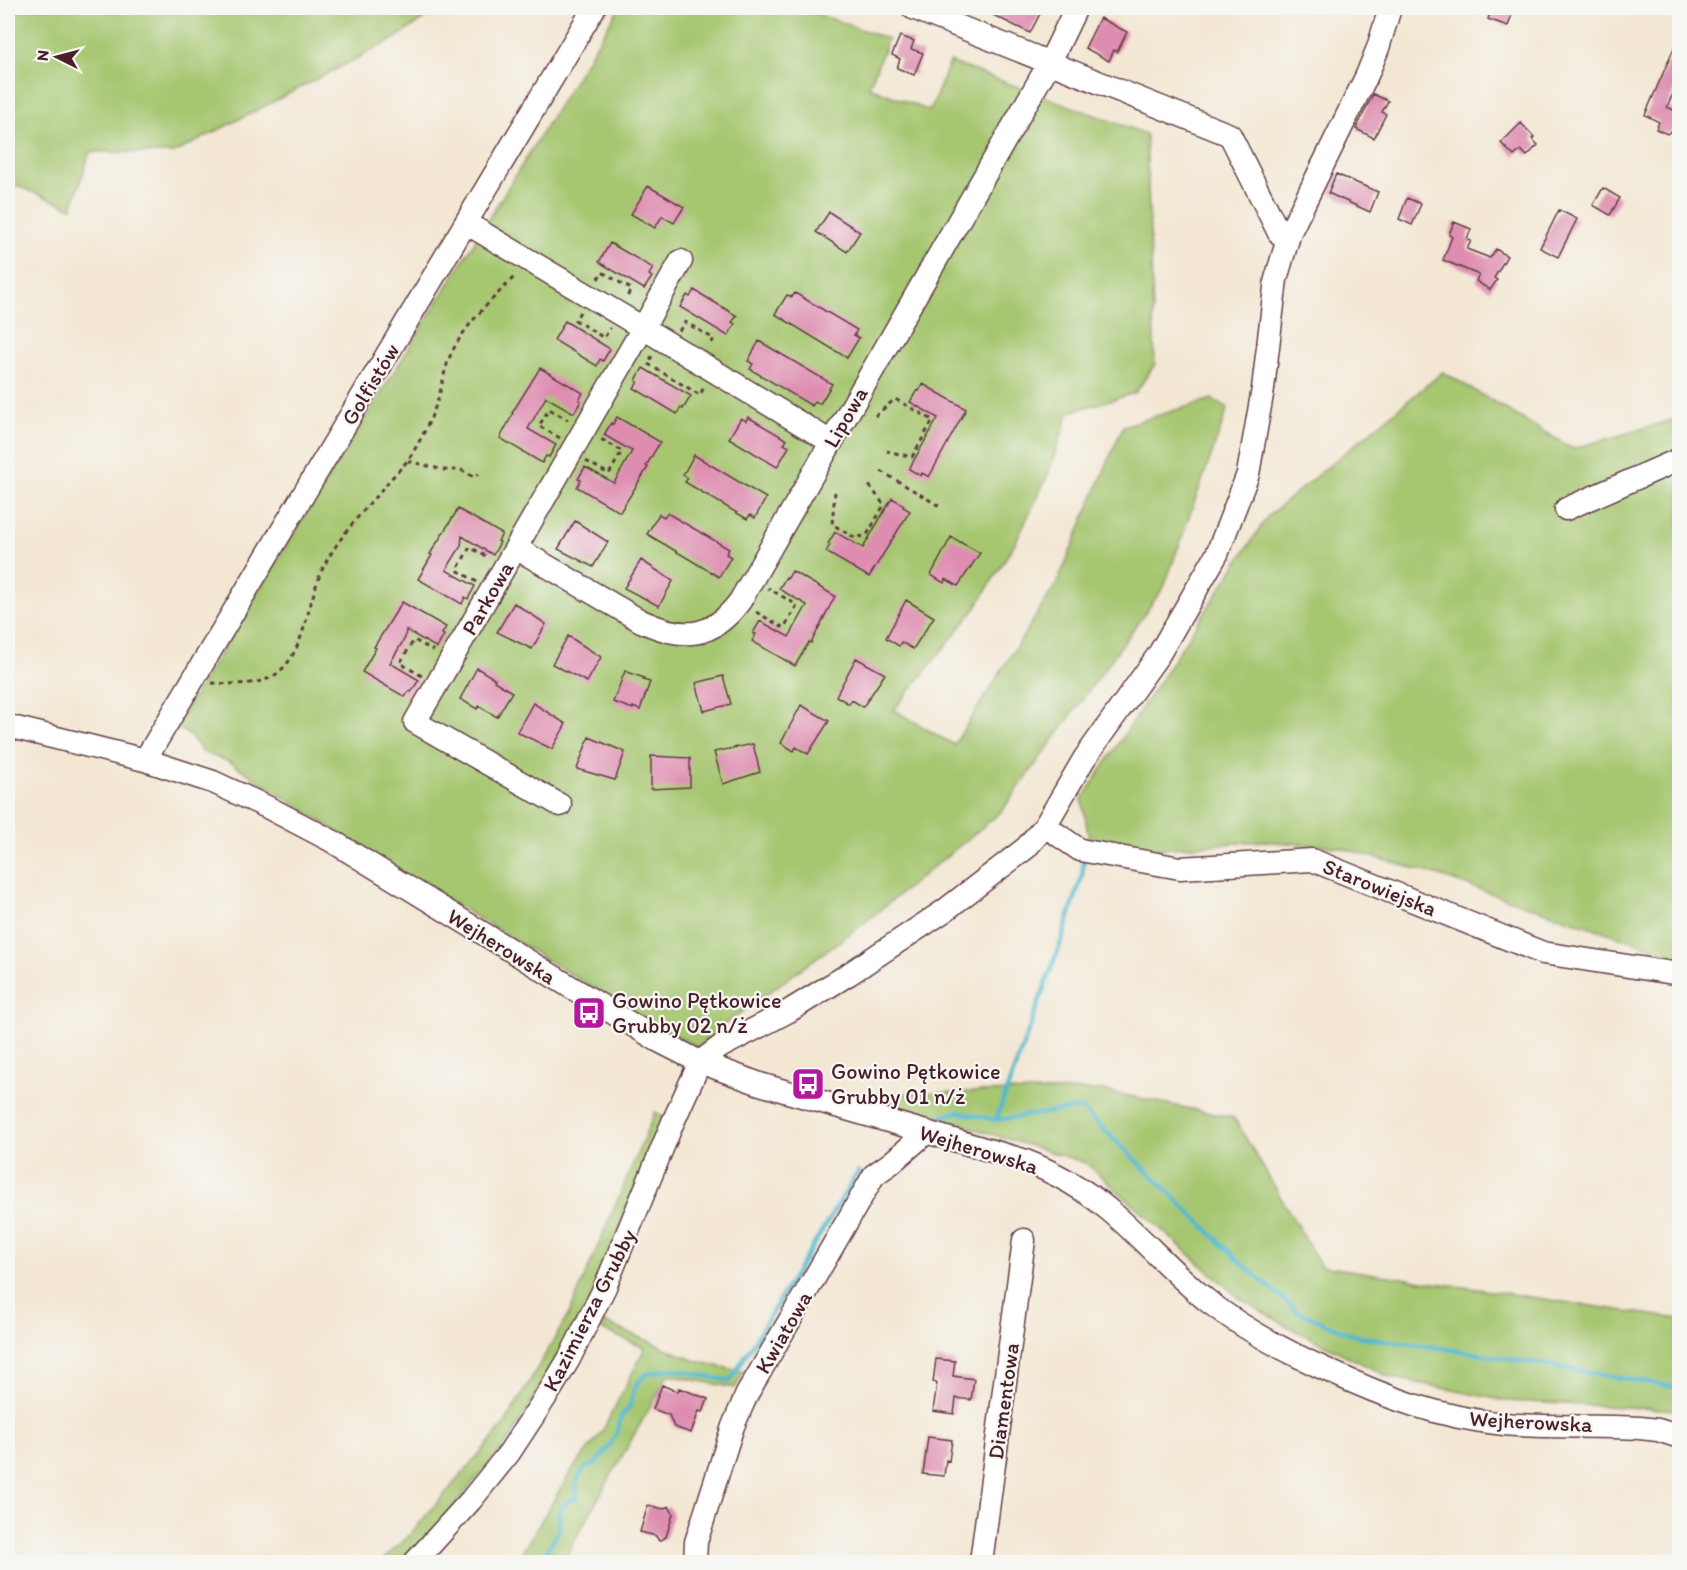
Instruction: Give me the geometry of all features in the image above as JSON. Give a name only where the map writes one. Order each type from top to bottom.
[{"type":"street","name":"Golfistów","points":[[145,760],[594,8]]},
{"type":"street","points":[[913,8],[1230,135],[1279,233],[1288,239]]},
{"type":"street","name":"Lipowa","points":[[511,557],[663,630],[684,634],[702,632],[724,619],[739,602],[1050,62],[1076,8]]},
{"type":"street","points":[[700,1062],[720,1047],[789,1011],[944,911],[1026,848],[1045,826],[1084,759],[1159,654],[1217,554],[1248,474],[1263,389],[1276,279],[1288,239],[1367,75],[1390,8]]},
{"type":"street","points":[[466,223],[831,442]]},
{"type":"street","name":"Parkowa","points":[[560,805],[415,722],[681,261]]},
{"type":"street","points":[[1566,509],[1680,459]]},
{"type":"street","name":"Wejherowska","points":[[8,726],[145,760],[213,783],[267,807],[332,841],[604,1008],[700,1062],[770,1087],[1023,1160],[1059,1176],[1109,1210],[1184,1283],[1236,1322],[1301,1358],[1369,1390],[1409,1404],[1460,1417],[1504,1424],[1640,1428],[1658,1430],[1680,1437]]},
{"type":"street","name":"Starowiejska","points":[[1045,826],[1080,850],[1180,868],[1312,860],[1543,953],[1680,974]]},
{"type":"street","name":"Kazimierza Grubby","points":[[415,1563],[509,1453],[569,1359],[605,1287],[700,1062]]},
{"type":"street","name":"Kwiatowa","points":[[695,1563],[696,1542],[733,1426],[747,1394],[874,1175],[927,1132]]},
{"type":"street","name":"Diamentowa","points":[[981,1563],[1024,1240]]},
{"type":"path","points":[[192,681],[219,683],[260,681],[273,676],[284,667],[299,642],[318,577],[326,562],[364,510],[408,461],[422,437],[431,417],[452,352],[468,327],[530,262]]},
{"type":"path","points":[[662,340],[648,364],[656,369],[700,395],[714,371]]},
{"type":"path","points":[[875,416],[895,399],[933,420],[912,457],[887,451]]},
{"type":"path","points":[[579,439],[549,409],[539,426],[579,439],[622,452],[609,474],[579,439]]},
{"type":"path","points":[[408,461],[444,470],[461,470],[474,477],[479,474]]},
{"type":"path","points":[[881,471],[941,507]]},
{"type":"path","points":[[835,492],[832,524],[855,538],[867,535],[884,505],[869,485]]},
{"type":"path","points":[[491,590],[457,570],[470,547],[511,557]]},
{"type":"path","points":[[739,602],[783,628],[788,621],[797,605],[752,579]]},
{"type":"path","points":[[436,684],[400,663],[414,640],[450,661]]},
{"type":"green space","points":[[8,8],[440,8],[394,39],[174,153],[90,152],[72,208],[8,182]]},
{"type":"green space","points":[[619,8],[801,8],[888,39],[869,87],[930,111],[950,62],[1146,134],[1155,364],[1135,393],[1069,412],[1048,475],[1015,543],[975,609],[894,710],[954,745],[1057,583],[1123,426],[1212,399],[1228,408],[1164,587],[1001,812],[863,924],[725,1024],[698,1047],[649,1022],[343,836],[230,762],[202,752],[191,737],[174,728]]},
{"type":"green space","points":[[1443,372],[1573,449],[1679,418],[1679,955],[1673,955],[1431,873],[1338,847],[1263,841],[1144,850],[1089,840],[1082,799],[1268,516]]},
{"type":"green space","points":[[1100,1090],[1234,1118],[1321,1266],[1679,1319],[1679,1410],[1506,1401],[1389,1377],[1285,1325],[1239,1298],[1086,1163],[861,1094]]},
{"type":"green space","points":[[655,1112],[667,1119],[598,1287],[510,1439],[406,1562],[380,1562],[407,1538],[504,1425],[569,1314]]},
{"type":"green space","points":[[603,1322],[696,1361],[744,1372],[735,1388],[668,1375],[564,1562],[516,1562],[572,1470],[602,1432],[645,1348],[600,1329]]},
{"type":"building","points":[[979,8],[1043,8],[1030,33]]},
{"type":"building","points":[[1492,8],[1514,8],[1508,26],[1488,19]]},
{"type":"building","points":[[1100,18],[1127,32],[1117,52],[1114,50],[1109,61],[1085,48]]},
{"type":"building","points":[[1680,34],[1680,79],[1667,107],[1680,113],[1680,131],[1674,129],[1667,134],[1656,129],[1659,122],[1645,115]]},
{"type":"building","points":[[900,36],[914,41],[911,49],[923,53],[914,75],[897,68],[900,59],[892,55]]},
{"type":"building","points":[[1373,94],[1388,101],[1382,112],[1386,114],[1374,138],[1356,129]]},
{"type":"building","points":[[1521,123],[1538,145],[1527,156],[1521,150],[1514,156],[1501,143]]},
{"type":"building","points":[[1336,174],[1378,192],[1370,212],[1328,193]]},
{"type":"building","points":[[648,186],[684,207],[674,223],[662,216],[655,228],[631,214]]},
{"type":"building","points":[[1603,188],[1620,198],[1610,215],[1593,205]]},
{"type":"building","points":[[1407,198],[1421,204],[1412,225],[1399,219]]},
{"type":"building","points":[[1559,210],[1577,219],[1558,257],[1540,248]]},
{"type":"building","points":[[829,212],[860,232],[847,252],[816,232]]},
{"type":"building","points":[[1454,222],[1471,229],[1467,239],[1471,241],[1467,249],[1490,258],[1496,249],[1507,256],[1490,290],[1476,281],[1479,275],[1443,260],[1452,237],[1449,235]]},
{"type":"building","points":[[610,243],[653,268],[649,275],[652,277],[644,289],[599,262]]},
{"type":"building","points":[[694,290],[737,316],[732,322],[735,324],[728,336],[680,307],[687,295],[690,297]]},
{"type":"building","points":[[795,293],[857,330],[854,335],[859,338],[847,358],[775,314],[787,295],[792,297]]},
{"type":"building","points":[[565,321],[610,349],[603,361],[600,359],[597,366],[554,340]]},
{"type":"building","points":[[759,341],[832,384],[820,404],[815,401],[812,406],[750,369],[753,364],[748,361]]},
{"type":"building","points":[[540,368],[583,393],[574,413],[546,397],[528,429],[556,445],[549,457],[546,456],[542,463],[500,438],[512,413]]},
{"type":"building","points":[[643,368],[691,396],[683,409],[681,407],[677,414],[634,388]]},
{"type":"building","points":[[923,384],[966,409],[929,477],[922,473],[921,476],[909,469],[938,418],[910,402]]},
{"type":"building","points":[[617,417],[660,442],[646,466],[648,467],[620,512],[577,487],[581,480],[578,479],[585,467],[614,483],[632,451],[604,435]]},
{"type":"building","points":[[748,417],[787,440],[784,444],[789,447],[777,467],[729,438],[741,418],[746,421]]},
{"type":"building","points":[[694,455],[766,498],[755,518],[750,515],[747,519],[685,482],[688,478],[683,475]]},
{"type":"building","points":[[892,498],[910,511],[869,577],[826,552],[835,532],[863,548]]},
{"type":"building","points":[[458,509],[502,534],[493,555],[462,536],[461,546],[446,570],[475,586],[468,599],[465,597],[462,604],[418,579],[432,555],[430,554]]},
{"type":"building","points":[[667,513],[729,549],[726,554],[731,557],[719,577],[647,534],[659,514],[664,517]]},
{"type":"building","points":[[575,521],[608,542],[593,567],[558,549]]},
{"type":"building","points":[[951,537],[980,553],[958,586],[946,579],[944,583],[931,575]]},
{"type":"building","points":[[641,560],[673,581],[659,606],[624,588]]},
{"type":"building","points":[[792,571],[835,596],[811,643],[809,642],[795,666],[752,641],[756,634],[753,633],[760,621],[789,637],[807,605],[779,589]]},
{"type":"building","points":[[906,600],[934,617],[913,649],[901,642],[899,646],[886,638]]},
{"type":"building","points":[[402,602],[446,627],[437,648],[406,630],[405,638],[390,663],[419,680],[405,697],[362,672],[376,648],[374,647]]},
{"type":"building","points":[[514,603],[546,624],[532,649],[497,632]]},
{"type":"building","points":[[568,636],[601,657],[587,682],[552,664]]},
{"type":"building","points":[[856,658],[885,674],[863,707],[852,700],[849,704],[836,696]]},
{"type":"building","points":[[477,668],[512,692],[497,717],[479,706],[477,709],[460,699]]},
{"type":"building","points":[[625,671],[650,682],[640,710],[613,702]]},
{"type":"building","points":[[723,676],[731,704],[704,711],[696,683]]},
{"type":"building","points":[[533,703],[566,724],[552,749],[517,732]]},
{"type":"building","points":[[801,705],[829,721],[808,754],[796,747],[794,751],[781,743]]},
{"type":"building","points":[[589,737],[625,752],[615,780],[577,769]]},
{"type":"building","points":[[753,744],[760,772],[723,784],[714,752]]},
{"type":"building","points":[[651,756],[690,758],[690,787],[651,789]]},
{"type":"building","points":[[936,1359],[955,1361],[953,1376],[974,1379],[971,1400],[956,1398],[954,1414],[933,1411],[937,1383],[933,1382]]},
{"type":"building","points":[[662,1385],[678,1392],[679,1388],[708,1399],[703,1412],[699,1411],[691,1433],[674,1427],[669,1415],[653,1409]]},
{"type":"building","points":[[928,1437],[952,1440],[944,1476],[923,1474]]},
{"type":"building","points":[[648,1505],[663,1509],[669,1506],[673,1514],[666,1537],[659,1541],[656,1536],[640,1532]]},
{"type":"waterway","points":[[996,1120],[1062,939],[1082,876],[1084,858]]},
{"type":"waterway","points":[[939,1117],[958,1112],[996,1120],[1081,1108],[1241,1263],[1298,1312],[1355,1336],[1468,1352],[1680,1388]]},
{"type":"waterway","points":[[540,1562],[559,1530],[559,1514],[563,1505],[578,1496],[575,1488],[578,1478],[585,1468],[595,1464],[609,1447],[617,1432],[621,1417],[630,1406],[635,1386],[646,1374],[671,1369],[730,1381],[858,1172]]},
{"type":"place","name":"Gowino Pętkowice Grubby 02 n/ż","points":[[589,1013]]},
{"type":"place","name":"Gowino Pętkowice Grubby 01 n/ż","points":[[808,1084]]}]
